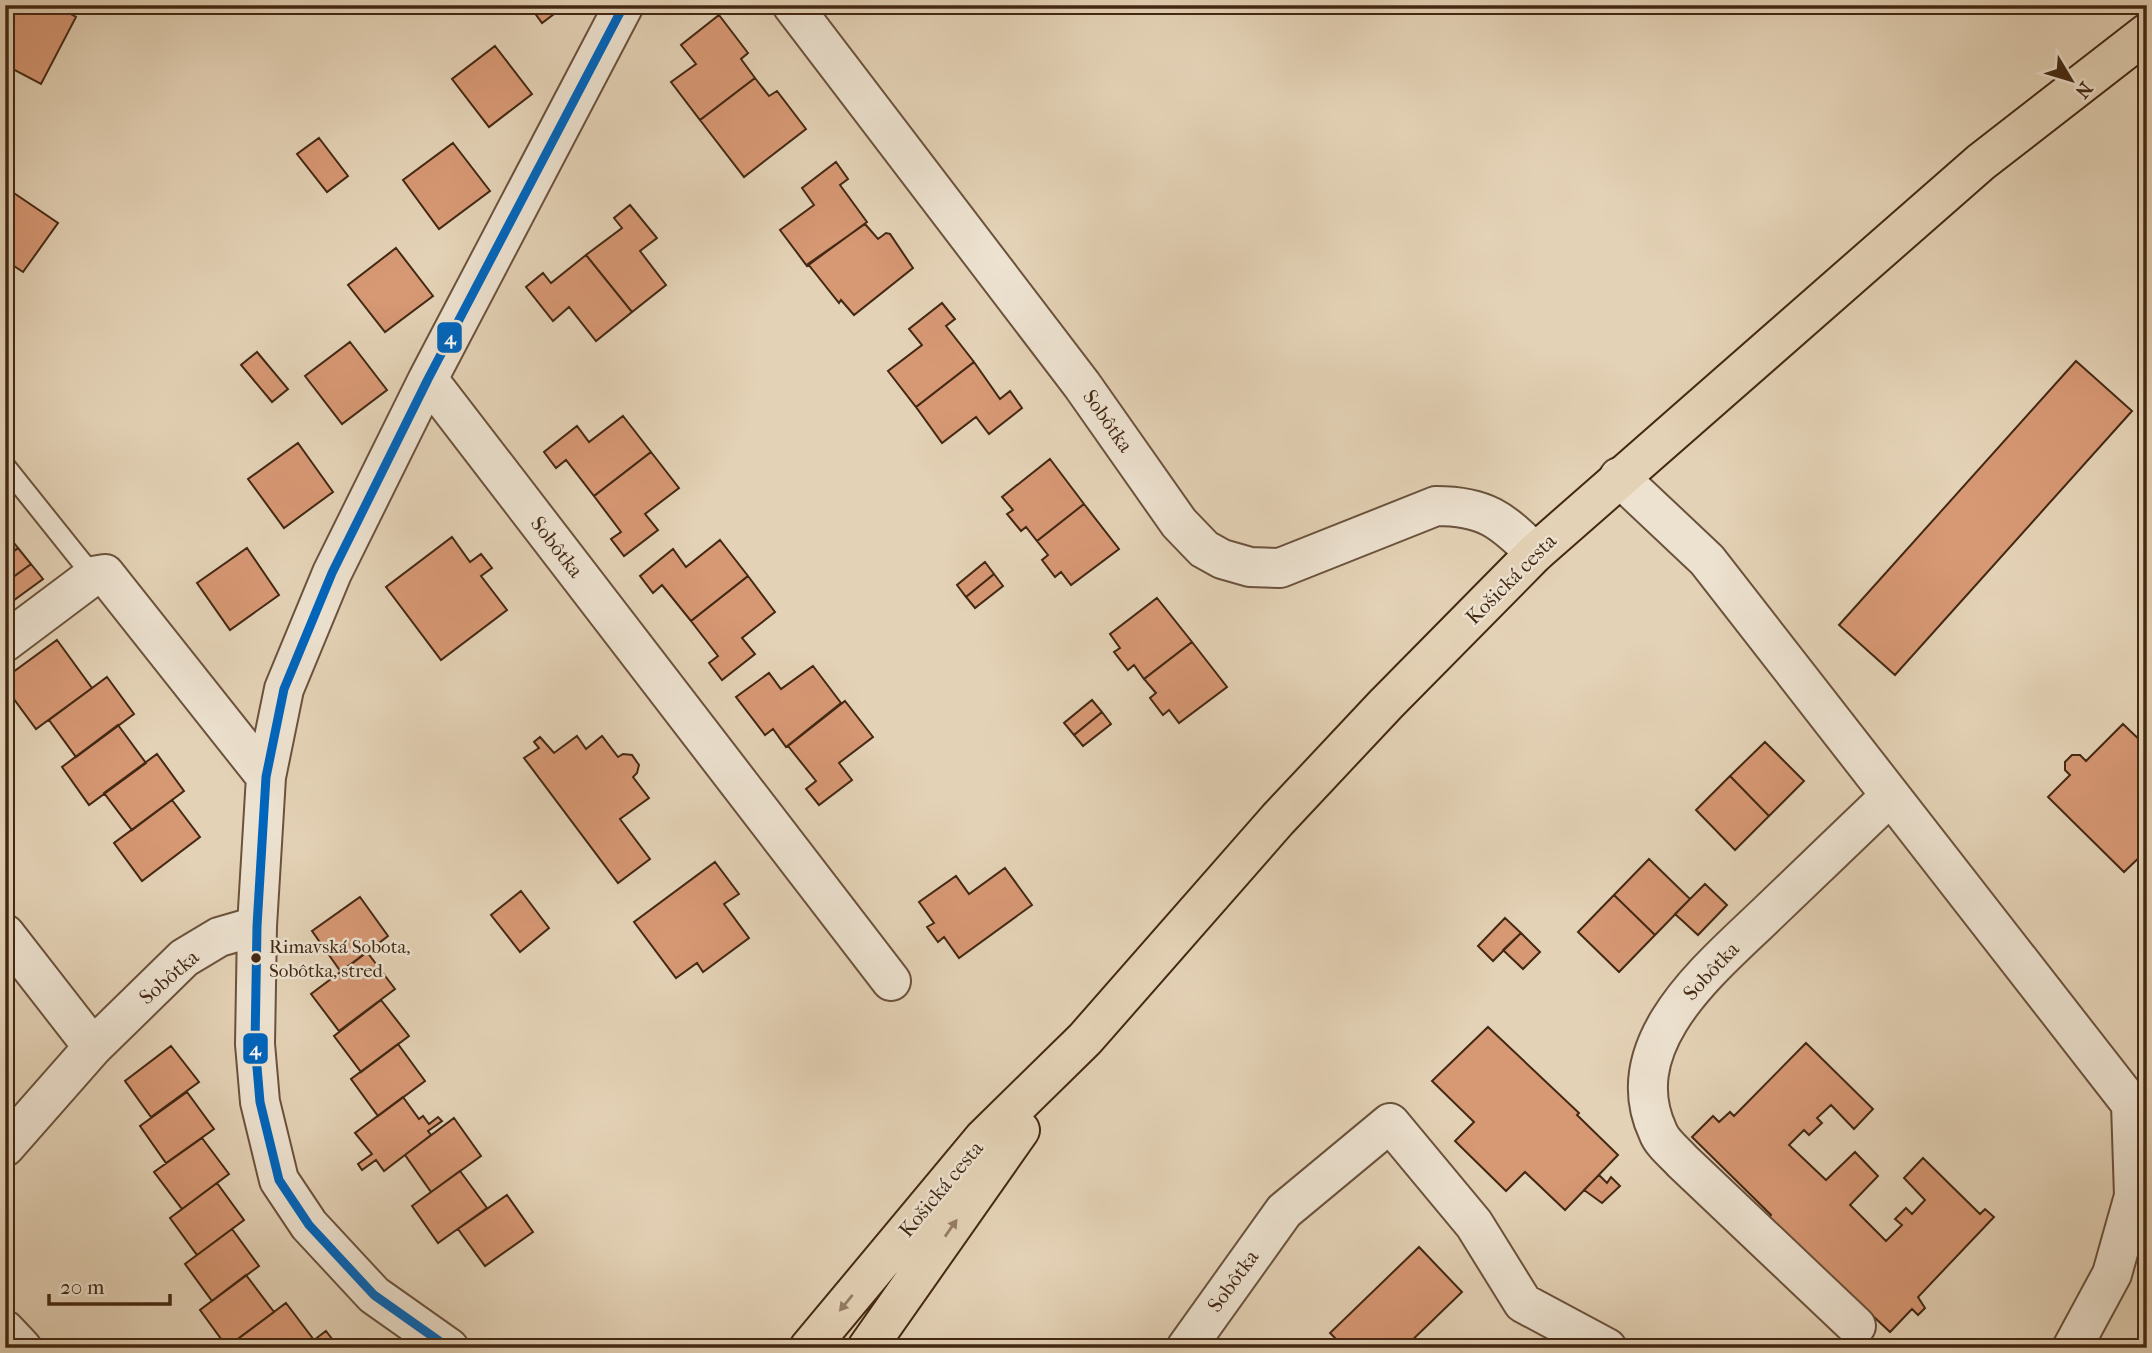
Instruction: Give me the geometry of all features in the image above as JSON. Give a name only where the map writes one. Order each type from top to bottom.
[{"type":"main road","name":"Košická cesta","points":[[809,1348],[984,1138],[1084,1040],[1278,819],[1386,704],[1535,553],[1982,162],[2147,33]]},
{"type":"main road","name":"Košická cesta","points":[[867,1348],[1084,1040]]},
{"type":"street","points":[[449,1348],[374,1295],[309,1226],[279,1180],[260,1102],[255,1044],[257,926],[266,777],[289,677],[332,573],[428,379],[624,5]]},
{"type":"street","name":"Sobôtka","points":[[792,5],[1082,384],[1179,523],[1204,549],[1222,559],[1250,567],[1280,568],[1436,506],[1460,506],[1482,511],[1505,524],[1535,553]]},
{"type":"street","name":"Sobôtka","points":[[428,379],[891,981]]},
{"type":"street","points":[[1619,477],[1707,560],[1889,797],[2139,1090],[2134,1196],[2112,1274],[2072,1348]]},
{"type":"street","points":[[5,642],[93,576],[105,574],[266,777]]},
{"type":"street","name":"Sobôtka","points":[[1856,1326],[1682,1161],[1658,1134],[1648,1098],[1653,1059],[1660,1036],[1689,989],[1889,797]]},
{"type":"street","name":"Sobôtka","points":[[5,1147],[93,1047],[184,958],[219,937],[257,926]]},
{"type":"street","points":[[5,934],[93,1047]]},
{"type":"street","name":"Sobôtka","points":[[1186,1348],[1284,1211],[1390,1124],[1474,1224],[1523,1303],[1607,1348]]},
{"type":"street","points":[[5,1330],[22,1348]]},
{"type":"lane","points":[[5,466],[93,576]]},
{"type":"building","points":[[5,5],[55,5],[76,17],[41,84],[5,65]]},
{"type":"building","points":[[529,5],[566,5],[542,23]]},
{"type":"building","points":[[719,15],[748,53],[741,59],[755,78],[700,120],[671,82],[696,64],[681,45]]},
{"type":"building","points":[[495,46],[532,94],[489,127],[452,79]]},
{"type":"building","points":[[755,78],[769,96],[777,91],[806,129],[744,177],[700,120]]},
{"type":"building","points":[[319,138],[348,176],[327,192],[297,154]]},
{"type":"building","points":[[453,143],[490,191],[439,229],[403,180]]},
{"type":"building","points":[[836,162],[848,179],[840,185],[867,222],[807,266],[780,230],[814,205],[802,188]]},
{"type":"building","points":[[5,187],[58,223],[23,272],[5,260]]},
{"type":"building","points":[[630,205],[657,238],[640,251],[666,285],[632,312],[586,255],[622,228],[614,218]]},
{"type":"building","points":[[865,224],[878,239],[886,233],[890,234],[913,268],[854,315],[841,300],[839,303],[808,264]]},
{"type":"building","points":[[396,248],[433,296],[385,332],[348,285]]},
{"type":"building","points":[[586,255],[632,312],[596,341],[569,307],[553,321],[526,287],[543,273],[551,283]]},
{"type":"building","points":[[942,303],[955,319],[946,326],[974,362],[916,407],[888,371],[922,345],[909,329]]},
{"type":"building","points":[[350,342],[387,390],[342,424],[305,376]]},
{"type":"building","points":[[257,352],[288,389],[272,402],[241,365]]},
{"type":"building","points":[[2076,361],[2132,411],[1895,675],[1839,625]]},
{"type":"building","points":[[974,362],[1000,399],[1010,391],[1022,408],[989,434],[976,417],[942,443],[916,407]]},
{"type":"building","points":[[623,416],[651,452],[594,496],[566,460],[556,468],[544,452],[577,426],[589,442]]},
{"type":"building","points":[[298,443],[333,492],[284,528],[248,479]]},
{"type":"building","points":[[651,452],[679,488],[645,514],[658,530],[624,556],[611,539],[621,532],[594,496]]},
{"type":"building","points":[[1050,459],[1084,504],[1037,541],[1026,527],[1021,531],[1007,514],[1013,510],[1002,497]]},
{"type":"building","points":[[1084,504],[1119,549],[1071,585],[1061,572],[1055,577],[1042,560],[1048,555],[1037,541]]},
{"type":"building","points":[[7,534],[18,548],[5,558],[5,535]]},
{"type":"building","points":[[452,537],[470,562],[481,554],[492,568],[481,576],[507,610],[441,660],[386,587]]},
{"type":"building","points":[[720,540],[748,576],[691,621],[662,585],[653,593],[640,576],[673,549],[686,567]]},
{"type":"building","points":[[18,548],[31,564],[5,583],[5,558]]},
{"type":"building","points":[[247,548],[279,595],[230,630],[197,583]]},
{"type":"building","points":[[985,562],[994,574],[966,597],[957,585]]},
{"type":"building","points":[[31,564],[43,579],[10,603],[5,596],[5,583]]},
{"type":"building","points":[[994,574],[1003,586],[975,608],[966,597]]},
{"type":"building","points":[[748,576],[775,612],[742,638],[755,654],[722,680],[709,663],[718,656],[691,621]]},
{"type":"building","points":[[1157,598],[1192,642],[1144,679],[1134,665],[1128,670],[1114,652],[1120,648],[1110,634]]},
{"type":"building","points":[[57,640],[92,688],[36,729],[5,687],[5,678]]},
{"type":"building","points":[[1192,642],[1227,687],[1179,723],[1169,710],[1163,715],[1150,698],[1156,693],[1144,679]]},
{"type":"building","points":[[813,666],[841,703],[786,747],[773,729],[765,735],[736,697],[769,673],[781,689]]},
{"type":"building","points":[[107,677],[134,714],[76,757],[49,720]]},
{"type":"building","points":[[1092,700],[1102,712],[1074,735],[1064,723]]},
{"type":"building","points":[[845,701],[873,737],[839,763],[852,780],[819,805],[806,789],[816,781],[788,746]]},
{"type":"building","points":[[1102,712],[1111,724],[1083,746],[1074,735]]},
{"type":"building","points":[[2123,724],[2147,747],[2147,850],[2124,872],[2048,797],[2070,775],[2065,770],[2065,762],[2072,755],[2080,755],[2086,761]]},
{"type":"building","points":[[118,725],[146,763],[89,805],[62,767]]},
{"type":"building","points":[[577,736],[586,749],[602,736],[618,757],[623,754],[632,755],[639,765],[633,777],[649,798],[620,819],[650,859],[618,883],[524,758],[539,748],[534,742],[540,737],[554,753]]},
{"type":"building","points":[[1765,742],[1804,781],[1769,816],[1730,776]]},
{"type":"building","points":[[157,754],[184,791],[132,830],[104,793]]},
{"type":"building","points":[[1730,776],[1769,816],[1735,850],[1696,810]]},
{"type":"building","points":[[172,800],[200,837],[142,881],[114,843]]},
{"type":"building","points":[[1649,859],[1690,899],[1655,935],[1614,895]]},
{"type":"building","points":[[715,862],[739,894],[724,904],[749,938],[703,972],[697,963],[676,978],[634,922]]},
{"type":"building","points":[[1005,868],[1032,905],[959,958],[944,937],[938,942],[927,927],[934,923],[919,902],[956,876],[969,894]]},
{"type":"building","points":[[1705,884],[1727,905],[1698,935],[1675,914]]},
{"type":"building","points":[[521,891],[549,928],[520,952],[491,915]]},
{"type":"building","points":[[1614,895],[1655,935],[1619,972],[1578,932]]},
{"type":"building","points":[[360,897],[388,936],[341,972],[312,931]]},
{"type":"building","points":[[1505,918],[1521,933],[1493,961],[1478,946]]},
{"type":"building","points":[[1521,933],[1540,952],[1523,969],[1503,950]]},
{"type":"building","points":[[367,952],[395,989],[339,1031],[311,994]]},
{"type":"building","points":[[381,1000],[409,1036],[361,1072],[334,1036]]},
{"type":"building","points":[[1488,1027],[1579,1113],[1577,1115],[1618,1155],[1565,1210],[1525,1172],[1506,1191],[1455,1141],[1474,1122],[1432,1081]]},
{"type":"building","points":[[1806,1043],[1873,1109],[1854,1129],[1831,1105],[1817,1118],[1822,1123],[1809,1135],[1804,1130],[1789,1145],[1826,1180],[1855,1152],[1878,1176],[1850,1205],[1886,1241],[1902,1225],[1895,1219],[1906,1208],[1912,1214],[1925,1200],[1904,1178],[1923,1158],[1980,1214],[1985,1209],[1994,1217],[1918,1297],[1925,1308],[1918,1315],[1912,1309],[1890,1332],[1769,1218],[1771,1215],[1692,1137],[1713,1116],[1719,1122],[1730,1112],[1734,1116]]},
{"type":"building","points":[[398,1044],[425,1081],[378,1116],[351,1079]]},
{"type":"building","points":[[171,1046],[199,1082],[151,1117],[125,1081]]},
{"type":"building","points":[[187,1092],[214,1129],[166,1163],[140,1126]]},
{"type":"building","points":[[403,1097],[419,1119],[423,1116],[429,1124],[438,1117],[442,1121],[428,1131],[431,1135],[384,1171],[376,1160],[362,1170],[358,1164],[372,1154],[355,1133]]},
{"type":"building","points":[[454,1118],[481,1156],[431,1192],[405,1155]]},
{"type":"building","points":[[202,1138],[229,1174],[182,1209],[154,1172]]},
{"type":"building","points":[[460,1171],[487,1208],[438,1243],[412,1206]]},
{"type":"building","points":[[1599,1175],[1607,1183],[1611,1177],[1620,1186],[1602,1203],[1584,1190]]},
{"type":"building","points":[[217,1183],[244,1220],[197,1255],[170,1218]]},
{"type":"building","points":[[507,1195],[533,1232],[485,1266],[458,1229]]},
{"type":"building","points":[[232,1229],[259,1266],[212,1301],[185,1264]]},
{"type":"building","points":[[1419,1247],[1462,1292],[1404,1348],[1345,1348],[1330,1333]]},
{"type":"building","points":[[246,1275],[274,1312],[227,1347],[200,1310]]},
{"type":"building","points":[[286,1303],[314,1340],[303,1348],[246,1348],[239,1338]]},
{"type":"building","points":[[326,1331],[339,1348],[303,1348],[314,1340]]},
{"type":"transit line","name":"4","points":[[449,1348],[374,1295],[309,1225],[279,1180],[260,1102],[255,1044],[257,926],[266,777],[284,689],[332,573],[428,379],[624,5]]},
{"type":"place","name":"Rimavská Sobota, Sobôtka, stred","points":[[256,958]]}]
